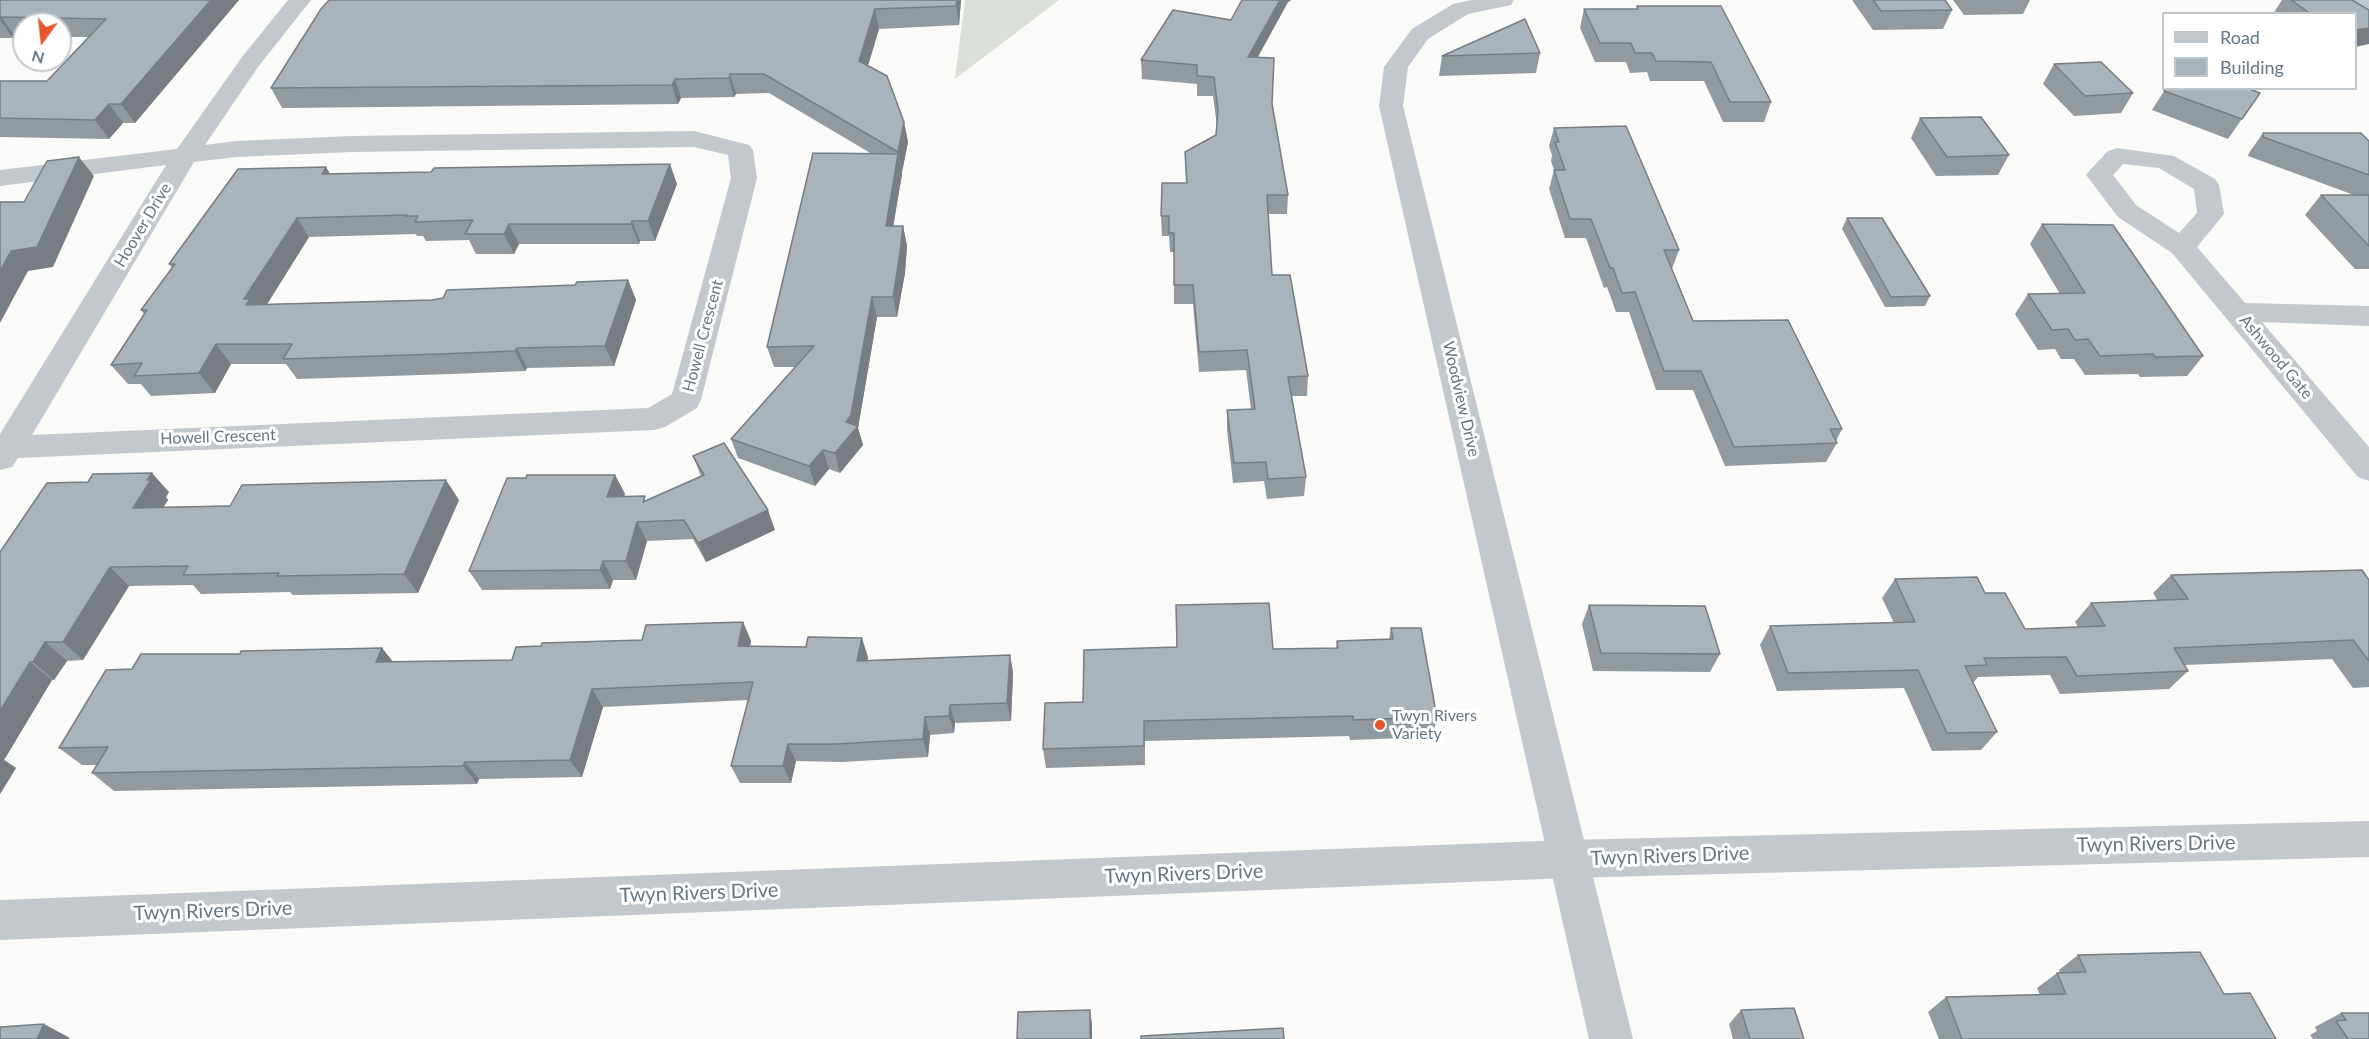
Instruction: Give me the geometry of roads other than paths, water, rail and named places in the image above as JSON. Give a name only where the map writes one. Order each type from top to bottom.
[{"type":"street","name":"Hoover Drive","points":[[5,454],[186,154],[250,62],[300,0]]},
{"type":"street","name":"Woodview Drive","points":[[1503,0],[1461,9],[1420,34],[1396,67],[1391,106],[1611,1039]]},
{"type":"street","points":[[2360,0],[2369,5]]},
{"type":"street","name":"Howell Crescent","points":[[5,454],[654,419],[686,400],[744,178],[740,150],[694,139],[352,144],[236,149],[186,154]]},
{"type":"street","points":[[0,178],[186,154]]},
{"type":"street","name":"Ashwood Gate","points":[[2182,247],[2369,469]]},
{"type":"street","points":[[2238,312],[2369,316]]},
{"type":"street","name":"Twyn Rivers Drive","points":[[0,920],[1568,859],[2369,839]]},
{"type":"place","name":"Twyn Rivers Variety","points":[[1380,725]]}]
